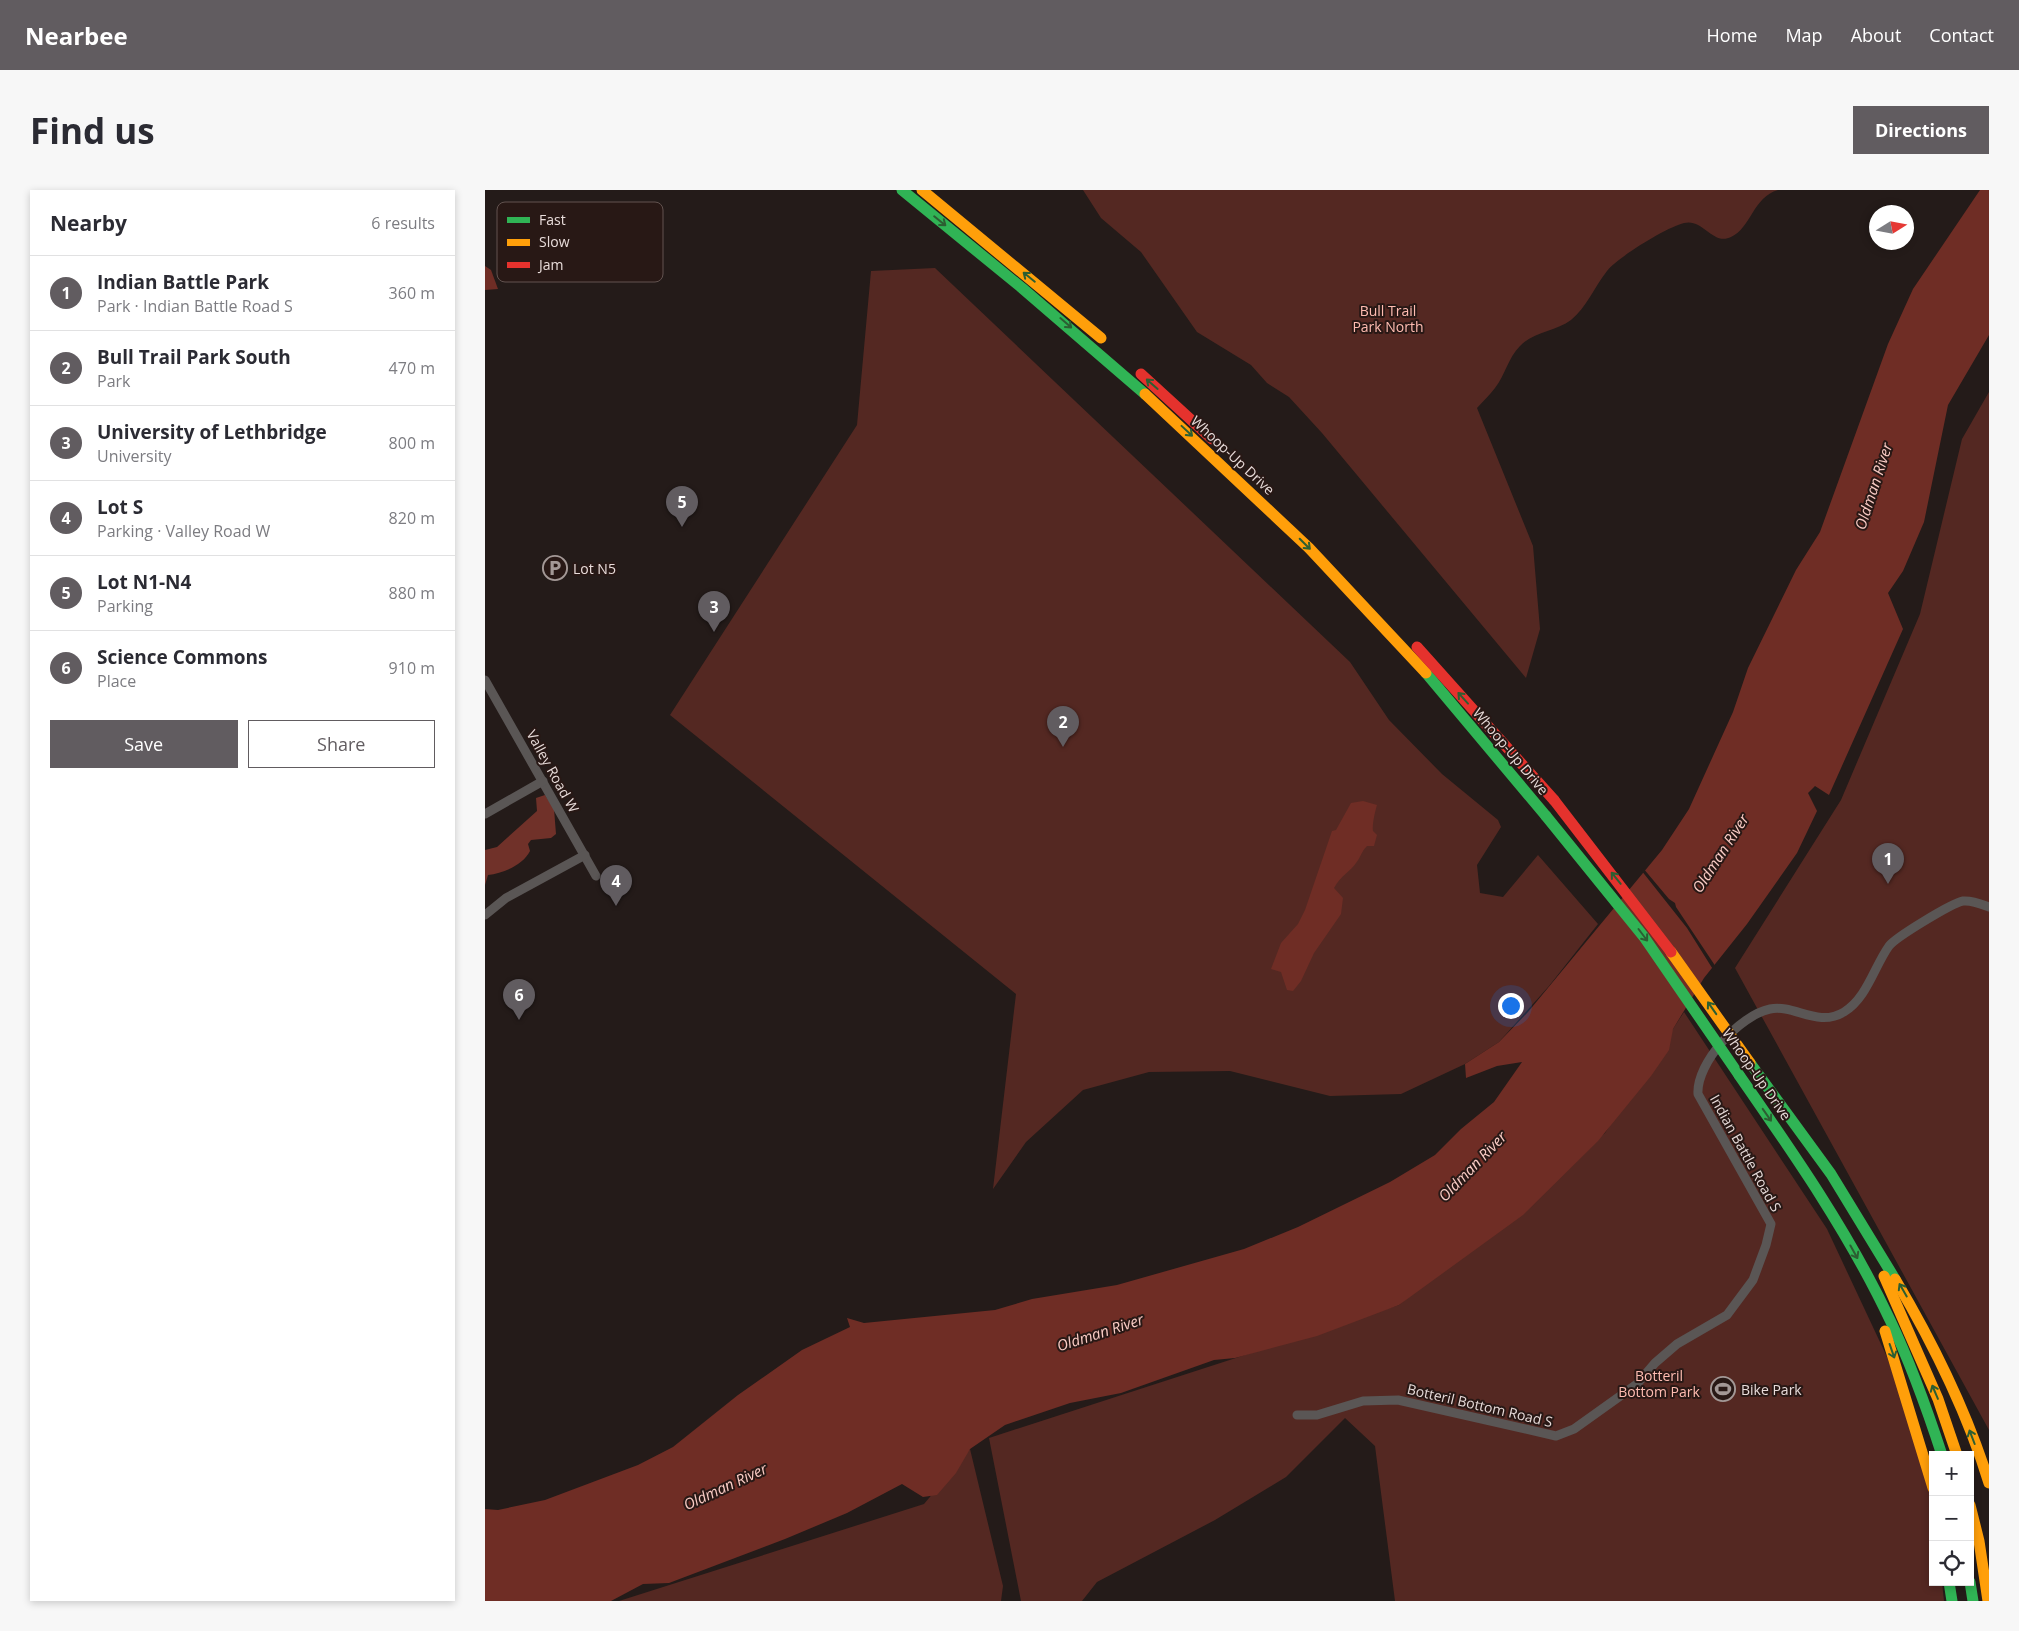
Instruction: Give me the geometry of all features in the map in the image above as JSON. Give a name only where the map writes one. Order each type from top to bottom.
[{"type":"highway","name":"Whoop-Up Drive","points":[[902,190],[1112,362],[1247,488],[1382,624],[1486,742],[1644,937],[1823,1200],[1865,1272],[1908,1359],[1941,1451]]},
{"type":"highway","points":[[922,190],[1061,304],[1111,348]]},
{"type":"highway","name":"Whoop-Up Drive","points":[[1133,367],[1223,449]]},
{"type":"highway","name":"Whoop-Up Drive","points":[[1261,486],[1371,597],[1554,800],[1656,930],[1750,1063],[1877,1263],[1931,1382],[1956,1451]]},
{"type":"highway","points":[[1750,1063],[1816,1153],[1908,1298],[1961,1408],[1989,1483]]},
{"type":"highway","points":[[1865,1272],[1909,1404],[1929,1474]]},
{"type":"highway","points":[[1974,1521],[1988,1601]]},
{"type":"highway","points":[[1950,1586],[1952,1601]]},
{"type":"highway","points":[[1971,1586],[1973,1601]]},
{"type":"street","name":"Valley Road W","points":[[485,680],[596,876]]},
{"type":"street","points":[[485,814],[543,781]]},
{"type":"street","points":[[485,915],[513,894],[585,856]]},
{"type":"street","name":"Indian Battle Road S","points":[[1771,1224],[1698,1094],[1701,1075],[1713,1054],[1736,1028],[1769,1009],[1781,1008],[1818,1018],[1841,1013],[1857,1000],[1890,945],[1950,905],[1969,900],[1989,907]]},
{"type":"street","name":"Botteril Bottom Road S","points":[[1297,1415],[1317,1415],[1363,1401],[1398,1400],[1550,1436],[1569,1433],[1637,1384],[1655,1363],[1677,1344],[1717,1323],[1735,1307],[1753,1280],[1766,1245],[1771,1224]]},
{"type":"green space","name":"Bull Trail Park North","points":[[1083,190],[1778,190],[1763,199],[1738,233],[1731,237],[1719,238],[1697,224],[1684,223],[1655,236],[1621,258],[1607,271],[1581,309],[1571,320],[1525,341],[1520,346],[1512,356],[1495,388],[1477,408],[1533,546],[1540,629],[1526,678],[1322,433],[1289,397],[1267,383],[1251,365],[1197,332],[1141,252],[1101,218]]},
{"type":"green space","points":[[935,268],[1350,662],[1389,720],[1442,774],[1498,820],[1501,827],[1477,865],[1480,893],[1503,897],[1538,855],[1598,924],[1549,986],[1499,1042],[1465,1064],[1401,1094],[1330,1096],[1230,1071],[1149,1072],[1083,1090],[1026,1142],[993,1189],[1016,994],[670,715],[857,425],[871,271]]},
{"type":"green space","points":[[1989,392],[1989,1430],[1735,968],[1841,800],[1920,614],[1962,439]]},
{"type":"green space","name":"Botteril Bottom Park","points":[[1684,1012],[1827,1229],[1887,1357],[1929,1478],[1929,1586],[1942,1586],[1944,1601],[1395,1601],[1375,1446],[1345,1418],[1286,1477],[1215,1520],[1097,1582],[1082,1601],[1021,1601],[989,1438],[1399,1305],[1605,1133]]},
{"type":"green space","points":[[970,1449],[1003,1586],[1001,1601],[619,1601],[924,1504]]},
{"type":"shaded area","points":[[545,795],[554,809],[556,834],[551,838],[531,840],[528,844],[530,851],[523,860],[506,870],[488,875],[485,885],[485,850],[497,847],[537,811],[536,798]]},
{"type":"water","name":"Oldman River","points":[[1980,190],[1989,190],[1989,335],[1948,405],[1924,522],[1903,571],[1888,593],[1903,629],[1829,795],[1815,786],[1808,793],[1817,811],[1797,853],[1747,924],[1704,978],[1673,1029],[1669,1050],[1651,1076],[1598,1141],[1523,1215],[1399,1305],[1317,1336],[1235,1358],[1214,1360],[1121,1393],[1070,1403],[1005,1425],[970,1449],[956,1473],[937,1495],[923,1497],[902,1484],[847,1513],[785,1539],[669,1583],[643,1584],[611,1601],[485,1601],[485,1509],[498,1510],[545,1500],[638,1465],[673,1447],[738,1395],[802,1350],[850,1327],[847,1318],[864,1323],[995,1310],[1032,1299],[1117,1285],[1244,1249],[1298,1227],[1390,1182],[1435,1155],[1461,1129],[1494,1102],[1522,1062],[1497,1066],[1466,1078],[1465,1064],[1499,1042],[1528,1012],[1662,850],[1689,809],[1733,712],[1748,668],[1796,570],[1820,532],[1888,344],[1913,289]]},
{"type":"water","points":[[485,266],[491,270],[498,289],[485,290]]},
{"type":"water","points":[[1363,801],[1377,805],[1373,825],[1373,831],[1377,835],[1374,846],[1367,846],[1363,850],[1354,866],[1334,888],[1343,898],[1341,914],[1314,953],[1301,981],[1293,991],[1287,990],[1281,972],[1271,969],[1281,943],[1298,924],[1305,910],[1332,831],[1336,830],[1351,803]]},
{"type":"pier","points":[[1643,868],[1669,899],[1675,903],[1714,964],[1716,968],[1714,971],[1687,928],[1641,870]]},
{"type":"traffic: fast","points":[[902,190],[1022,288],[1145,394]]},
{"type":"traffic: fast","points":[[1426,673],[1546,816]]},
{"type":"traffic: fast","points":[[1546,816],[1644,937],[1739,1075]]},
{"type":"traffic: fast","points":[[1750,1063],[1831,1174],[1895,1279]]},
{"type":"traffic: fast","points":[[1739,1075],[1820,1194],[1857,1256],[1898,1337],[1912,1370],[1941,1451]]},
{"type":"traffic: fast","points":[[1950,1586],[1952,1601]]},
{"type":"traffic: fast","points":[[1971,1586],[1973,1601]]},
{"type":"traffic: slow","points":[[922,190],[1101,338]]},
{"type":"traffic: slow","points":[[1145,394],[1309,548],[1426,673]]},
{"type":"traffic: slow","points":[[1671,952],[1750,1063]]},
{"type":"traffic: slow","points":[[1884,1276],[1938,1399],[1956,1451]]},
{"type":"traffic: slow","points":[[1895,1279],[1923,1328],[1960,1404],[1989,1483]]},
{"type":"traffic: slow","points":[[1885,1331],[1929,1475]]},
{"type":"traffic: slow","points":[[1974,1521],[1988,1601]]},
{"type":"traffic: jam","points":[[1141,374],[1212,439]]},
{"type":"traffic: jam","points":[[1417,647],[1554,800]]},
{"type":"traffic: jam","points":[[1554,800],[1671,952]]},
{"type":"place","name":"Lot N1-N4","points":[[682,527]]},
{"type":"place","name":"Lot N5","points":[[555,568]]},
{"type":"place","name":"University of Lethbridge","points":[[714,632]]},
{"type":"place","name":"Bull Trail Park South","points":[[1063,747]]},
{"type":"place","name":"Indian Battle Park","points":[[1888,884]]},
{"type":"place","name":"Lot S","points":[[616,906]]},
{"type":"place","name":"Science Commons","points":[[519,1020]]},
{"type":"place","name":"Bike Park","points":[[1723,1389]]}]
